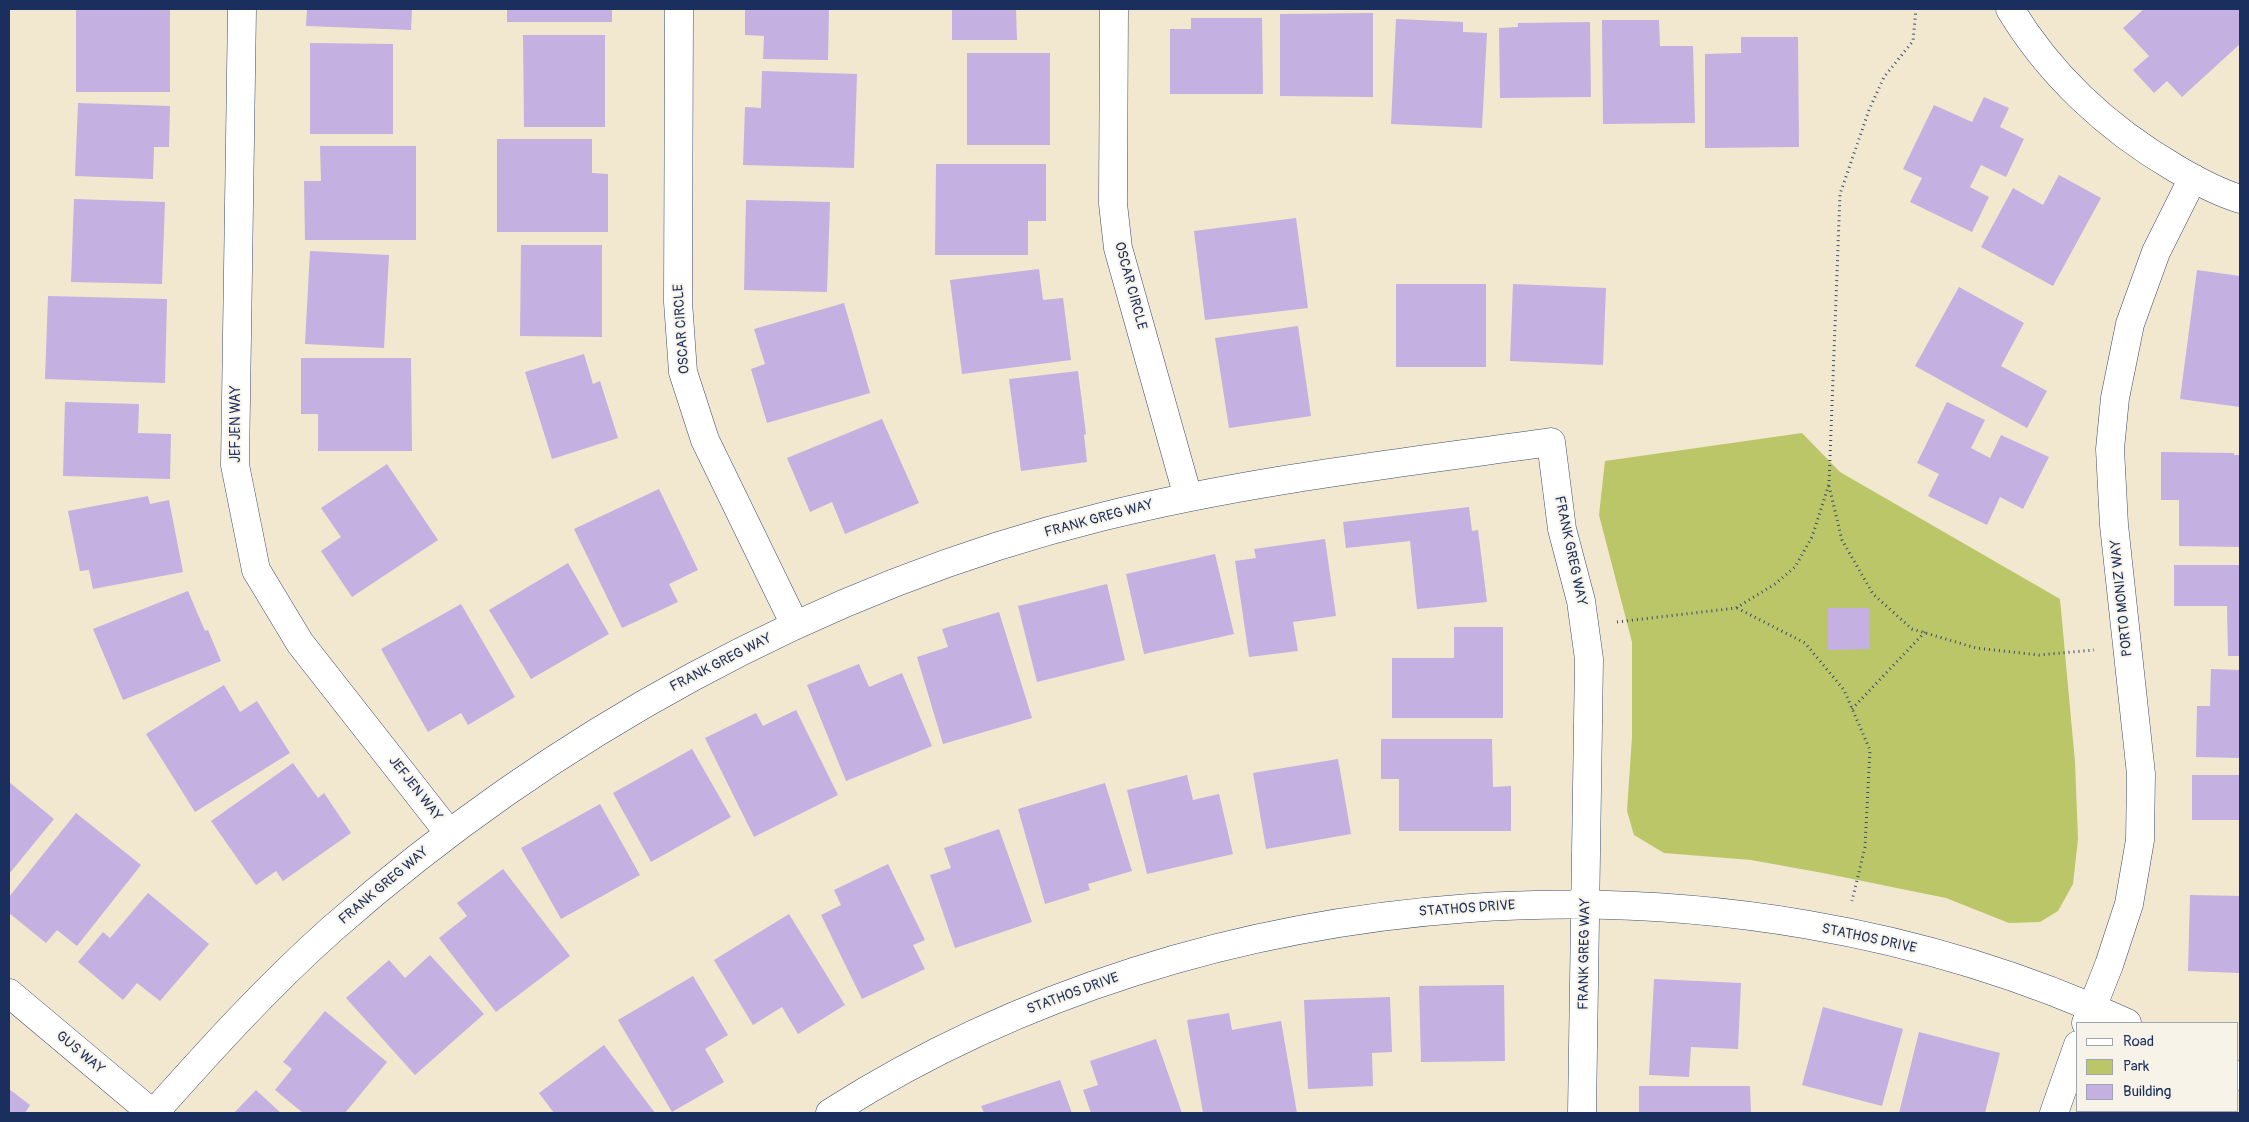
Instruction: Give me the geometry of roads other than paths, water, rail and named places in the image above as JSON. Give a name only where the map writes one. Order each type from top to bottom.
[{"type":"street","name":"JEFJEN WAY","points":[[242,9],[235,465],[256,570],[300,643],[449,833]]},
{"type":"street","name":"OSCAR CIRCLE","points":[[679,9],[678,302],[683,372],[705,440],[795,625]]},
{"type":"street","name":"OSCAR CIRCLE","points":[[1114,9],[1113,204],[1118,248],[1188,496]]},
{"type":"street","points":[[2010,9],[2023,30],[2054,70],[2108,123],[2149,153],[2193,178],[2240,199]]},
{"type":"street","name":"PORTO MONIZ WAY","points":[[2089,1015],[2109,965],[2129,904],[2140,840],[2141,774],[2114,525],[2110,449],[2115,398],[2130,324],[2156,252],[2193,178]]},
{"type":"street","name":"FRANK GREG WAY","points":[[153,1113],[221,1038],[331,930],[449,833],[564,752],[686,681],[795,625],[923,573],[1010,543],[1098,517],[1188,496],[1274,481],[1551,442],[1562,528],[1582,602],[1589,659],[1582,1113]]},
{"type":"street","name":"STATHOS DRIVE","points":[[830,1113],[868,1089],[946,1048],[1026,1011],[1160,963],[1236,942],[1366,918],[1498,905],[1629,905],[1758,917],[1844,932],[1928,952],[2011,977],[2089,1015],[2122,1022]]},
{"type":"street","name":"GUS WAY","points":[[9,993],[153,1113]]},
{"type":"street","points":[[2054,1113],[2076,1051]]}]
